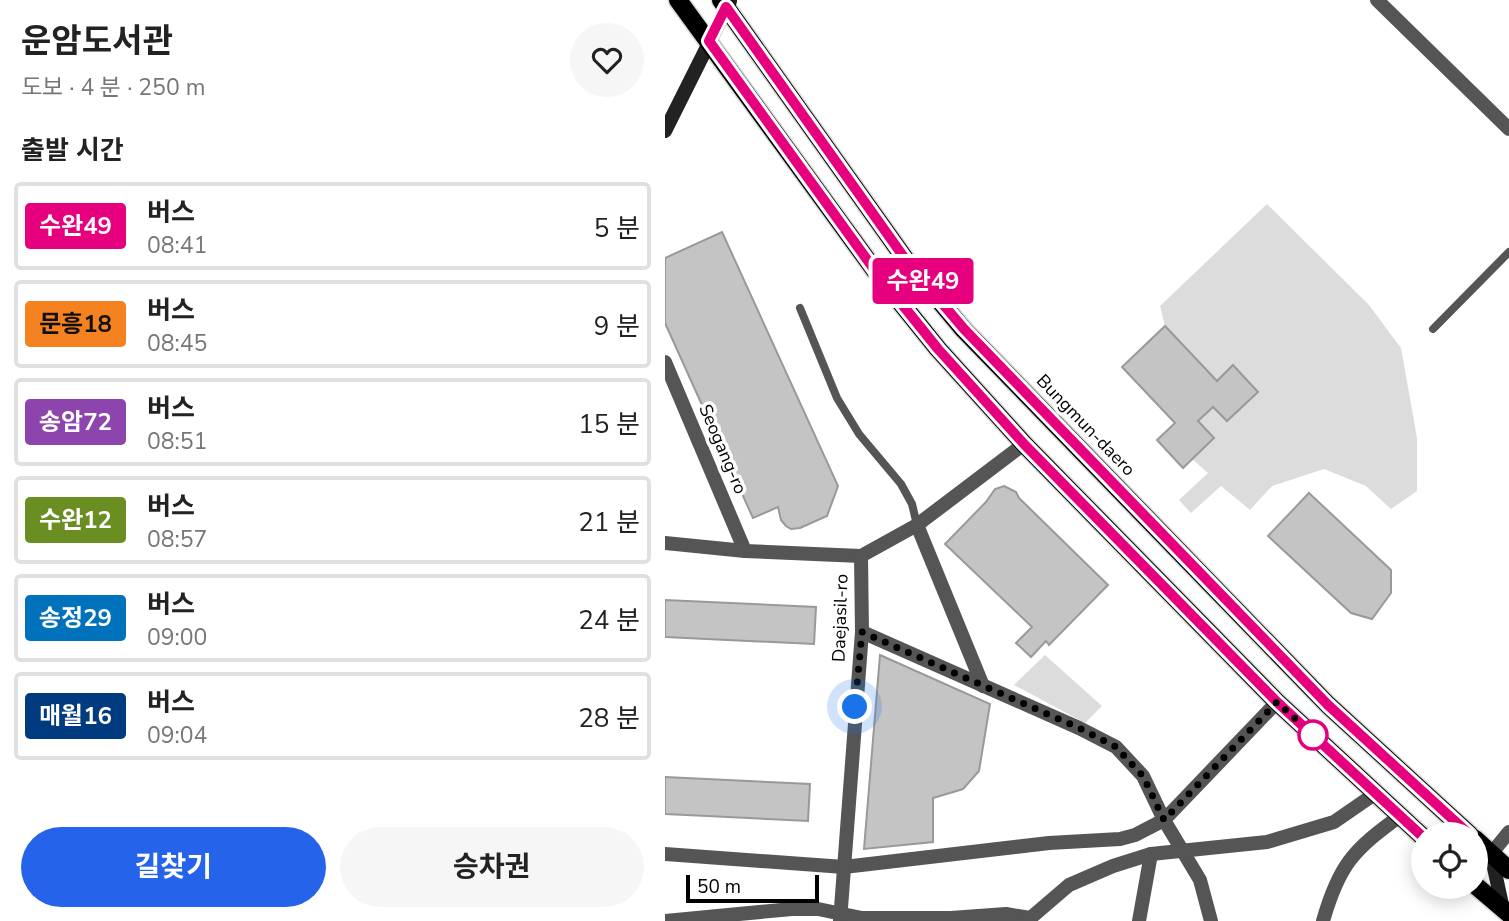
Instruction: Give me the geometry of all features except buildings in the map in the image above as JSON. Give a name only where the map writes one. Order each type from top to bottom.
[{"type":"main road","points":[[678,0],[876,272],[938,349],[1024,444],[1277,702],[1411,826]]},
{"type":"main road","points":[[665,131],[726,2]]},
{"type":"main road","name":"Bungmun-daero","points":[[726,2],[908,263],[964,329],[1328,705],[1456,822]]},
{"type":"main road","points":[[1488,851],[1509,870]]},
{"type":"main road","points":[[1491,854],[1504,915]]},
{"type":"main road","points":[[1488,898],[1504,915]]},
{"type":"street","points":[[1377,0],[1509,129]]},
{"type":"street","name":"Seogang-ro","points":[[665,362],[745,551]]},
{"type":"street","name":"Daejasil-ro","points":[[841,917],[862,632],[861,556],[916,525],[1024,444]]},
{"type":"street","points":[[916,525],[983,686]]},
{"type":"street","points":[[665,543],[745,551],[861,556]]},
{"type":"street","points":[[862,632],[1116,747],[1143,776],[1164,820],[1185,852],[1200,880],[1211,921]]},
{"type":"street","points":[[665,854],[844,867],[1037,844],[1120,839],[1135,835],[1164,820],[1277,702]]},
{"type":"street","points":[[665,921],[792,909],[818,909],[841,917],[862,918],[951,918],[1006,914],[1028,920],[1069,885],[1113,866],[1151,854],[1267,842],[1334,822],[1376,793]]},
{"type":"street","points":[[1323,921],[1332,889],[1344,867],[1366,840],[1400,816]]},
{"type":"street","points":[[1491,854],[1509,832]]},
{"type":"street","points":[[1139,921],[1151,854]]},
{"type":"lane","points":[[1433,329],[1509,252]]},
{"type":"lane","points":[[800,308],[837,398],[859,434],[901,484],[912,504],[916,525]]},
{"type":"shaded area","points":[[1267,204],[1369,305],[1401,348],[1417,438],[1417,491],[1391,509],[1366,486],[1324,469],[1272,486],[1250,510],[1221,486],[1191,513],[1179,500],[1208,473],[1192,459],[1214,438],[1198,421],[1213,407],[1227,421],[1233,366],[1217,381],[1165,326],[1160,306]]},
{"type":"shaded area","points":[[1045,655],[1102,706],[1085,723],[1014,685]]},
{"type":"bus line","name":"수완49","points":[[1411,826],[1277,702],[1024,444],[938,349],[876,272],[709,41],[726,7],[908,263],[964,329],[1328,705],[1456,822]]},
{"type":"route","points":[[855,707],[862,632],[1116,747],[1143,776],[1164,820],[1277,702],[1317,739],[1313,735]]}]
